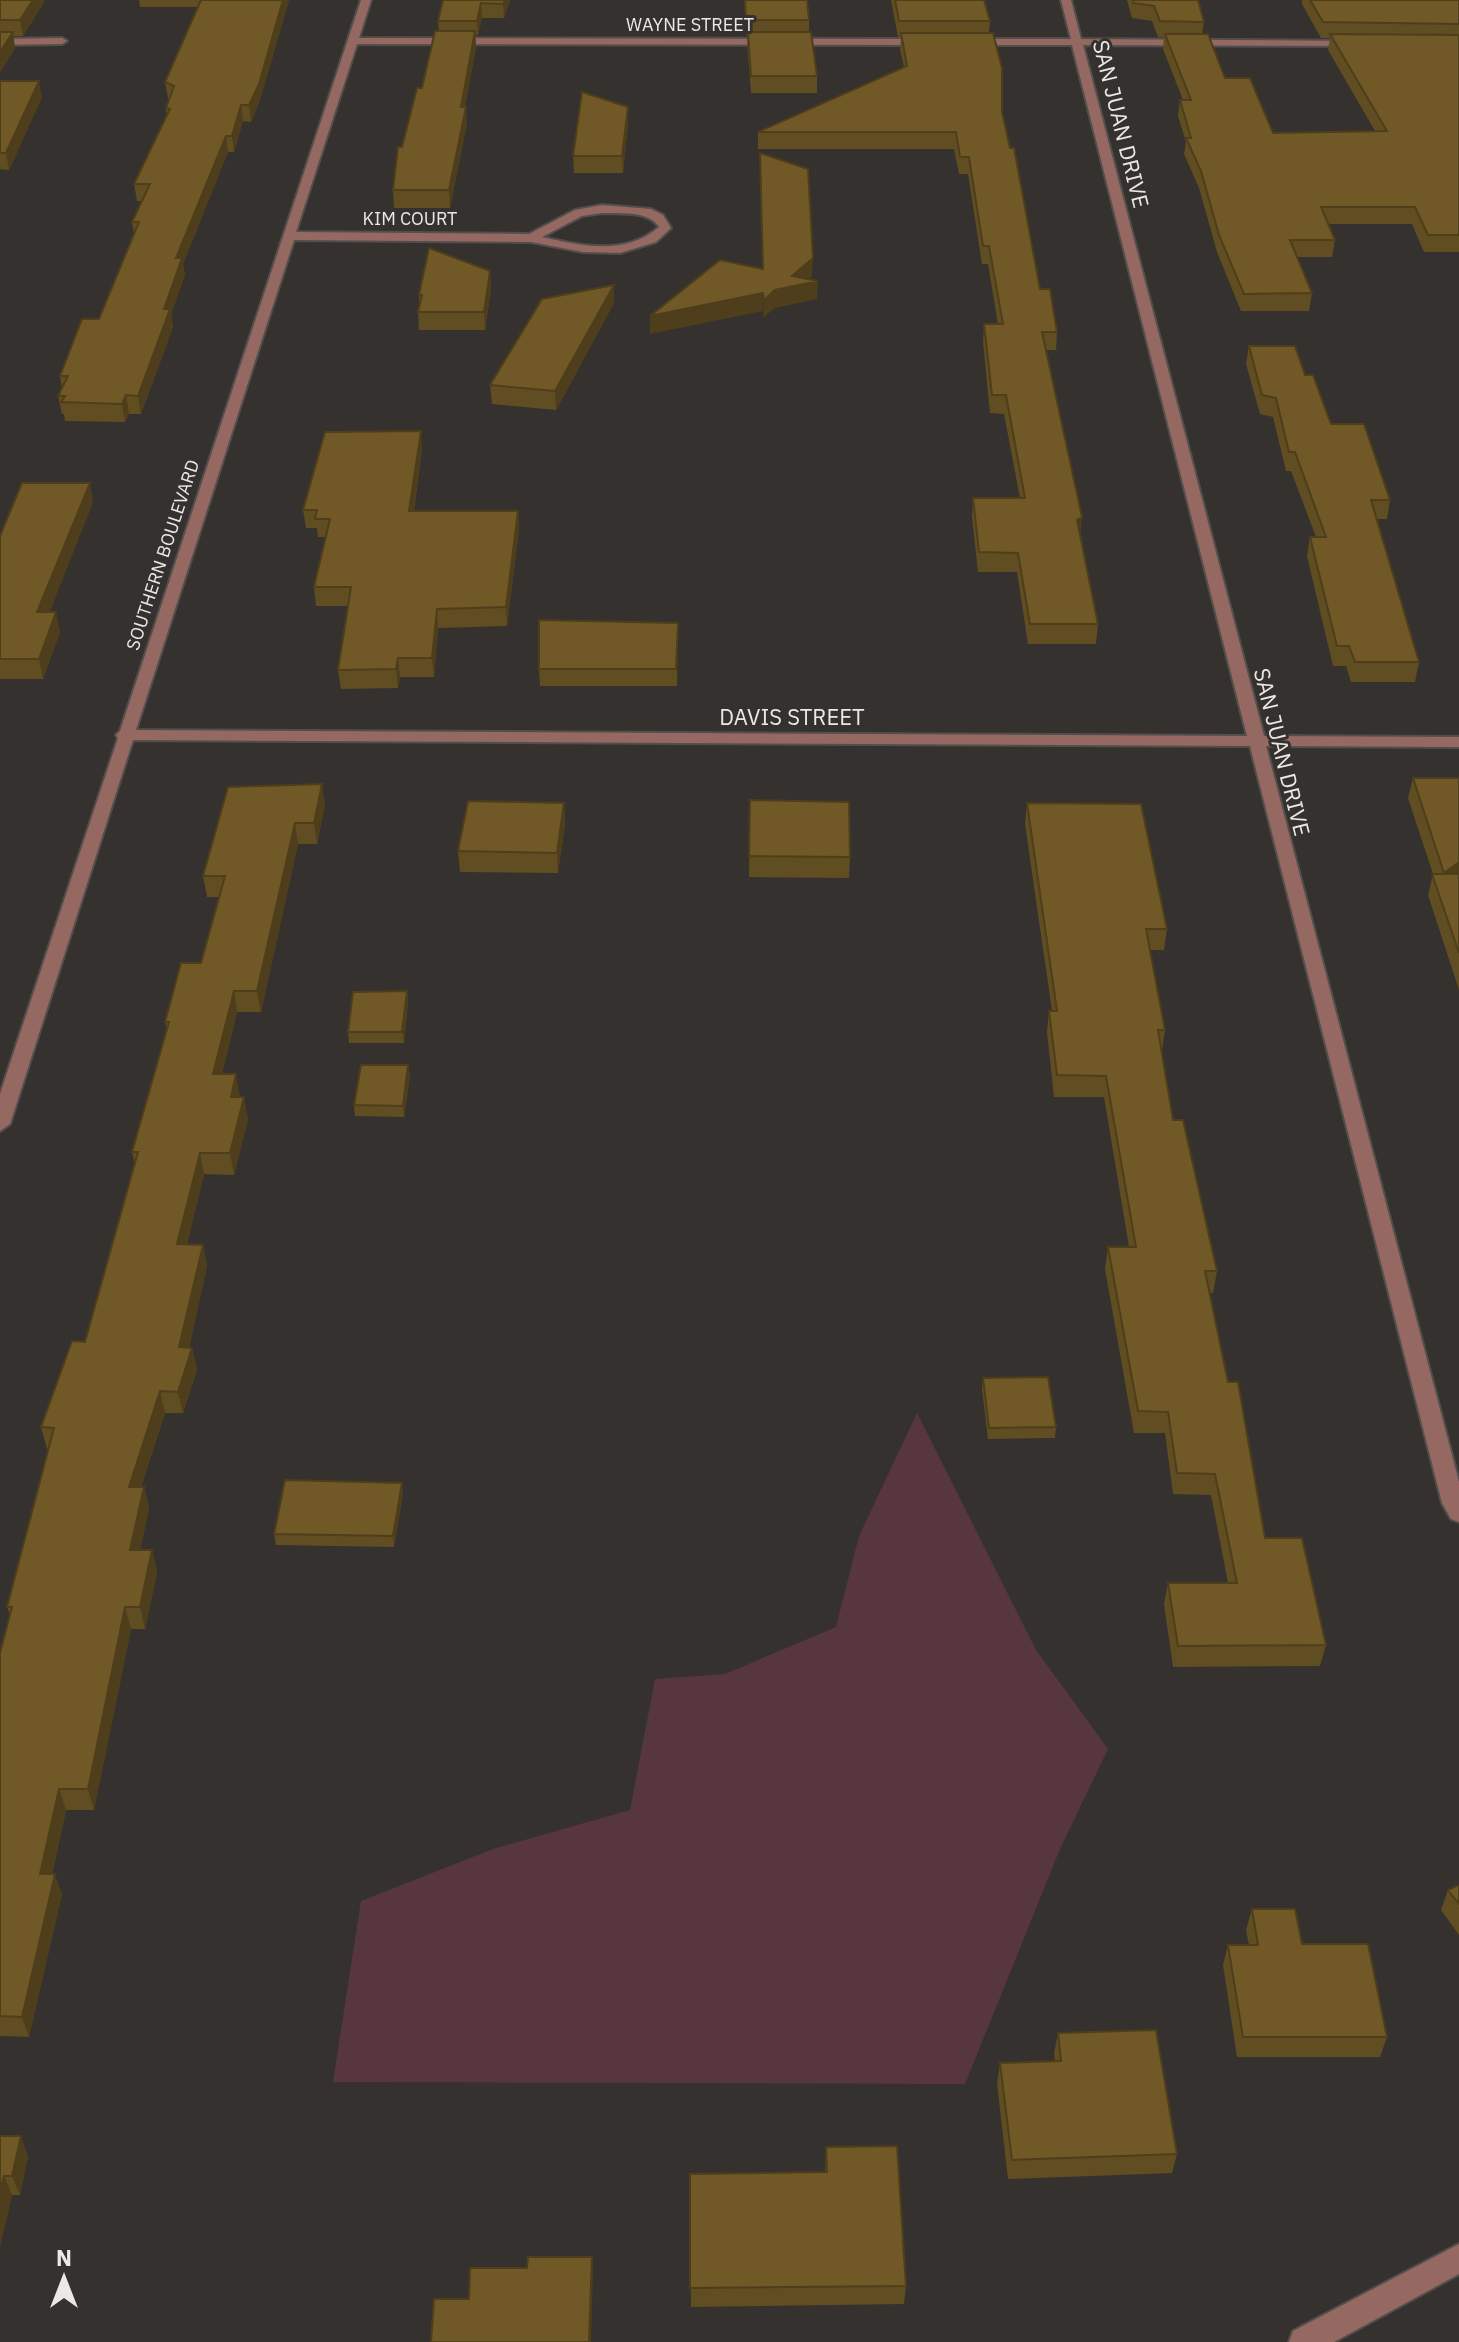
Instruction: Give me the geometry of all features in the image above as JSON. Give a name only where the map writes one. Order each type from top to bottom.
[{"type":"street","name":"SOUTHERN BOULEVARD","points":[[0,1124],[124,735],[366,0]]},
{"type":"street","name":"SAN JUAN DRIVE","points":[[1066,0],[1453,1503],[1459,1513]]},
{"type":"street","points":[[0,42],[62,41]]},
{"type":"street","name":"WAYNE STREET","points":[[353,41],[935,42]]},
{"type":"street","points":[[951,42],[1364,43]]},
{"type":"street","name":"KIM COURT","points":[[289,236],[531,238],[601,250],[645,245],[665,228],[659,218],[647,212],[602,209],[570,217],[531,238]]},
{"type":"street","name":"DAVIS STREET","points":[[124,735],[1459,742]]},
{"type":"street","points":[[1304,2342],[1459,2258]]},
{"type":"shaded area","points":[[917,1413],[1036,1650],[1108,1749],[1060,1849],[965,2084],[333,2082],[361,1901],[493,1849],[630,1810],[655,1679],[725,1674],[836,1627],[859,1536]]},
{"type":"building","points":[[0,0],[33,0],[20,20],[0,20]]},
{"type":"building","points":[[201,0],[283,0],[259,84],[249,105],[241,105],[232,136],[226,136],[176,258],[182,258],[164,309],[170,309],[138,396],[126,395],[122,404],[61,402],[65,396],[58,396],[68,376],[60,376],[82,319],[99,319],[139,222],[132,222],[150,184],[134,184],[170,109],[166,108],[174,86],[165,82]]},
{"type":"building","points":[[443,0],[505,0],[503,4],[481,3],[477,21],[438,21]]},
{"type":"building","points":[[745,0],[807,0],[809,20],[746,20]]},
{"type":"building","points":[[895,0],[984,0],[990,21],[899,21]]},
{"type":"building","points":[[1133,0],[1198,0],[1204,22],[1160,21],[1154,6],[1133,3]]},
{"type":"building","points":[[1310,0],[1459,0],[1459,24],[1323,22]]},
{"type":"building","points":[[435,31],[475,31],[461,107],[466,107],[449,190],[393,190],[398,147],[402,147],[417,88],[422,88]]},
{"type":"building","points":[[0,32],[13,32],[0,52]]},
{"type":"building","points":[[748,32],[811,32],[817,76],[751,76]]},
{"type":"building","points":[[901,33],[993,33],[1002,68],[1002,112],[1010,148],[1014,148],[1040,289],[1050,289],[1057,332],[1042,332],[1082,517],[1077,520],[1098,624],[1030,624],[1018,553],[979,552],[973,498],[1025,498],[1006,395],[992,395],[984,324],[1003,324],[989,246],[983,246],[969,157],[960,157],[956,132],[758,132],[907,66]]},
{"type":"building","points":[[1165,34],[1208,34],[1225,78],[1250,78],[1273,133],[1387,131],[1330,34],[1459,35],[1459,235],[1428,235],[1415,207],[1321,207],[1335,240],[1290,240],[1312,293],[1244,294],[1219,235],[1201,171],[1186,138],[1191,138],[1180,100],[1191,100]]},
{"type":"building","points":[[0,81],[39,81],[6,153],[0,153]]},
{"type":"building","points":[[582,92],[628,107],[622,156],[573,156]]},
{"type":"building","points":[[760,153],[808,169],[813,258],[792,276],[818,281],[775,290],[764,300],[763,293],[650,316],[720,260],[763,269]]},
{"type":"building","points":[[429,248],[490,271],[484,312],[418,312]]},
{"type":"building","points":[[614,285],[555,391],[490,385],[542,299]]},
{"type":"building","points":[[1249,346],[1295,346],[1305,375],[1313,375],[1331,424],[1364,424],[1390,500],[1371,500],[1419,662],[1355,662],[1349,646],[1337,646],[1310,537],[1326,537],[1295,452],[1289,452],[1276,398],[1262,395]]},
{"type":"building","points":[[421,431],[409,511],[518,511],[506,607],[437,609],[432,658],[398,658],[396,669],[338,670],[351,587],[314,587],[330,519],[315,519],[317,510],[303,510],[325,432]]},
{"type":"building","points":[[22,483],[90,483],[37,612],[56,612],[39,659],[0,659],[0,536]]},
{"type":"building","points":[[539,620],[678,623],[676,669],[539,669]]},
{"type":"building","points":[[1413,778],[1459,778],[1459,862],[1444,873]]},
{"type":"building","points":[[322,784],[314,823],[295,823],[257,991],[234,991],[213,1074],[236,1074],[231,1097],[244,1097],[230,1153],[200,1153],[177,1244],[203,1245],[179,1347],[192,1348],[178,1392],[160,1391],[129,1487],[144,1487],[130,1550],[152,1550],[140,1607],[125,1607],[88,1789],[59,1789],[40,1874],[55,1874],[22,2017],[0,2016],[0,1653],[12,1607],[7,1607],[54,1428],[41,1427],[72,1341],[85,1342],[138,1152],[132,1152],[169,1022],[165,1022],[181,963],[201,963],[225,876],[203,876],[228,787]]},
{"type":"building","points":[[750,800],[849,802],[850,857],[749,856]]},
{"type":"building","points":[[468,801],[564,803],[557,853],[458,851]]},
{"type":"building","points":[[1027,803],[1141,804],[1167,929],[1146,929],[1165,1030],[1158,1030],[1173,1120],[1183,1120],[1217,1271],[1205,1271],[1228,1382],[1238,1382],[1265,1538],[1302,1538],[1326,1645],[1178,1646],[1168,1583],[1237,1583],[1215,1474],[1177,1473],[1168,1412],[1138,1411],[1108,1247],[1136,1247],[1106,1076],[1057,1075],[1049,1011],[1057,1011]]},
{"type":"building","points":[[1432,874],[1459,874],[1459,953]]},
{"type":"building","points":[[407,991],[402,1032],[348,1032],[353,992]]},
{"type":"building","points":[[361,1065],[408,1065],[403,1106],[354,1105]]},
{"type":"building","points":[[1048,1377],[1056,1427],[989,1428],[983,1378]]},
{"type":"building","points":[[285,1480],[402,1483],[393,1536],[274,1534]]},
{"type":"building","points":[[1459,1885],[1459,1904],[1448,1890]]},
{"type":"building","points":[[1252,1909],[1295,1909],[1302,1944],[1368,1944],[1387,2037],[1243,2037],[1228,1945],[1258,1945]]},
{"type":"building","points":[[1156,2030],[1177,2154],[1012,2160],[1000,2063],[1061,2061],[1058,2033]]},
{"type":"building","points":[[0,2136],[21,2136],[12,2176],[4,2176],[0,2191]]},
{"type":"building","points":[[897,2146],[906,2286],[690,2288],[690,2174],[827,2172],[826,2147]]},
{"type":"building","points":[[528,2257],[592,2257],[589,2342],[431,2342],[434,2299],[469,2299],[470,2268],[527,2268]]}]
